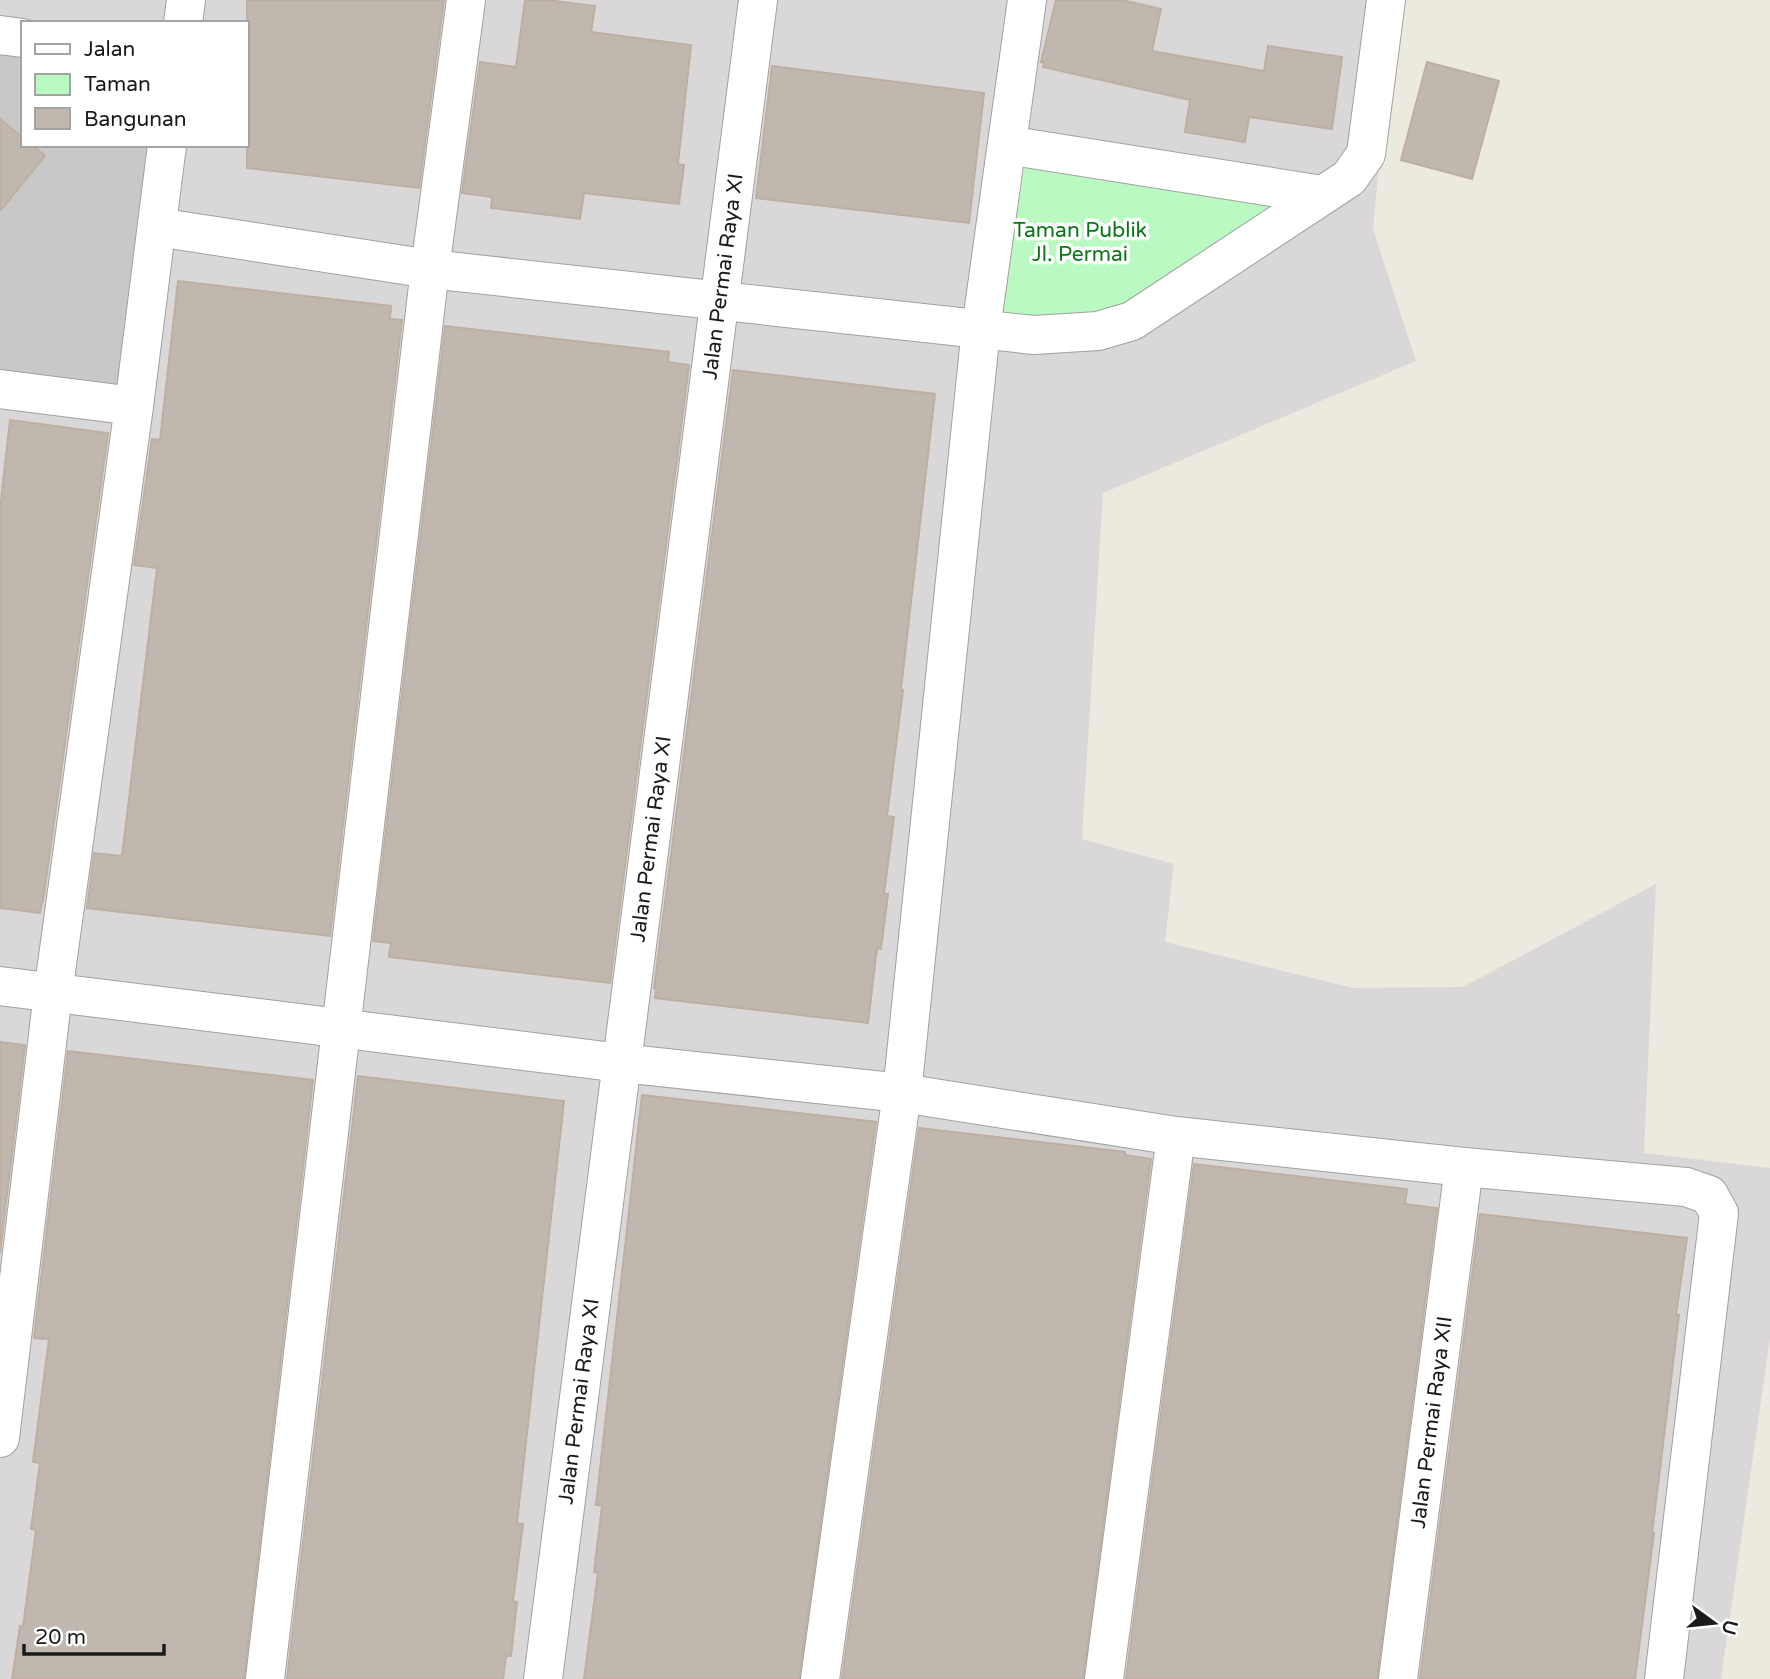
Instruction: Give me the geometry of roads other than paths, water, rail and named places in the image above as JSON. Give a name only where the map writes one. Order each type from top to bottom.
[{"type":"street","points":[[183,21],[186,0]]},
{"type":"street","points":[[265,1679],[430,269],[466,0]]},
{"type":"street","name":"Jalan Permai Raya XI","points":[[542,1679],[758,0]]},
{"type":"street","points":[[820,1679],[902,1093],[981,329],[1027,0]]},
{"type":"street","points":[[157,227],[430,269],[1034,335],[1098,331],[1132,321],[1349,178],[1366,154],[1386,0]]},
{"type":"street","points":[[0,34],[21,37]]},
{"type":"street","points":[[1007,145],[1322,195]]},
{"type":"street","points":[[0,1438],[53,993],[167,147]]},
{"type":"street","points":[[0,389],[134,406]]},
{"type":"street","points":[[0,986],[340,1030],[902,1093],[1176,1136],[1464,1167],[1686,1187],[1709,1195],[1719,1213],[1664,1679]]},
{"type":"street","points":[[1104,1679],[1176,1136]]},
{"type":"street","name":"Jalan Permai Raya XII","points":[[1398,1679],[1464,1167]]},
{"type":"park label","name":"Taman Publik Jl. Permai","points":[[1080,242]]}]
